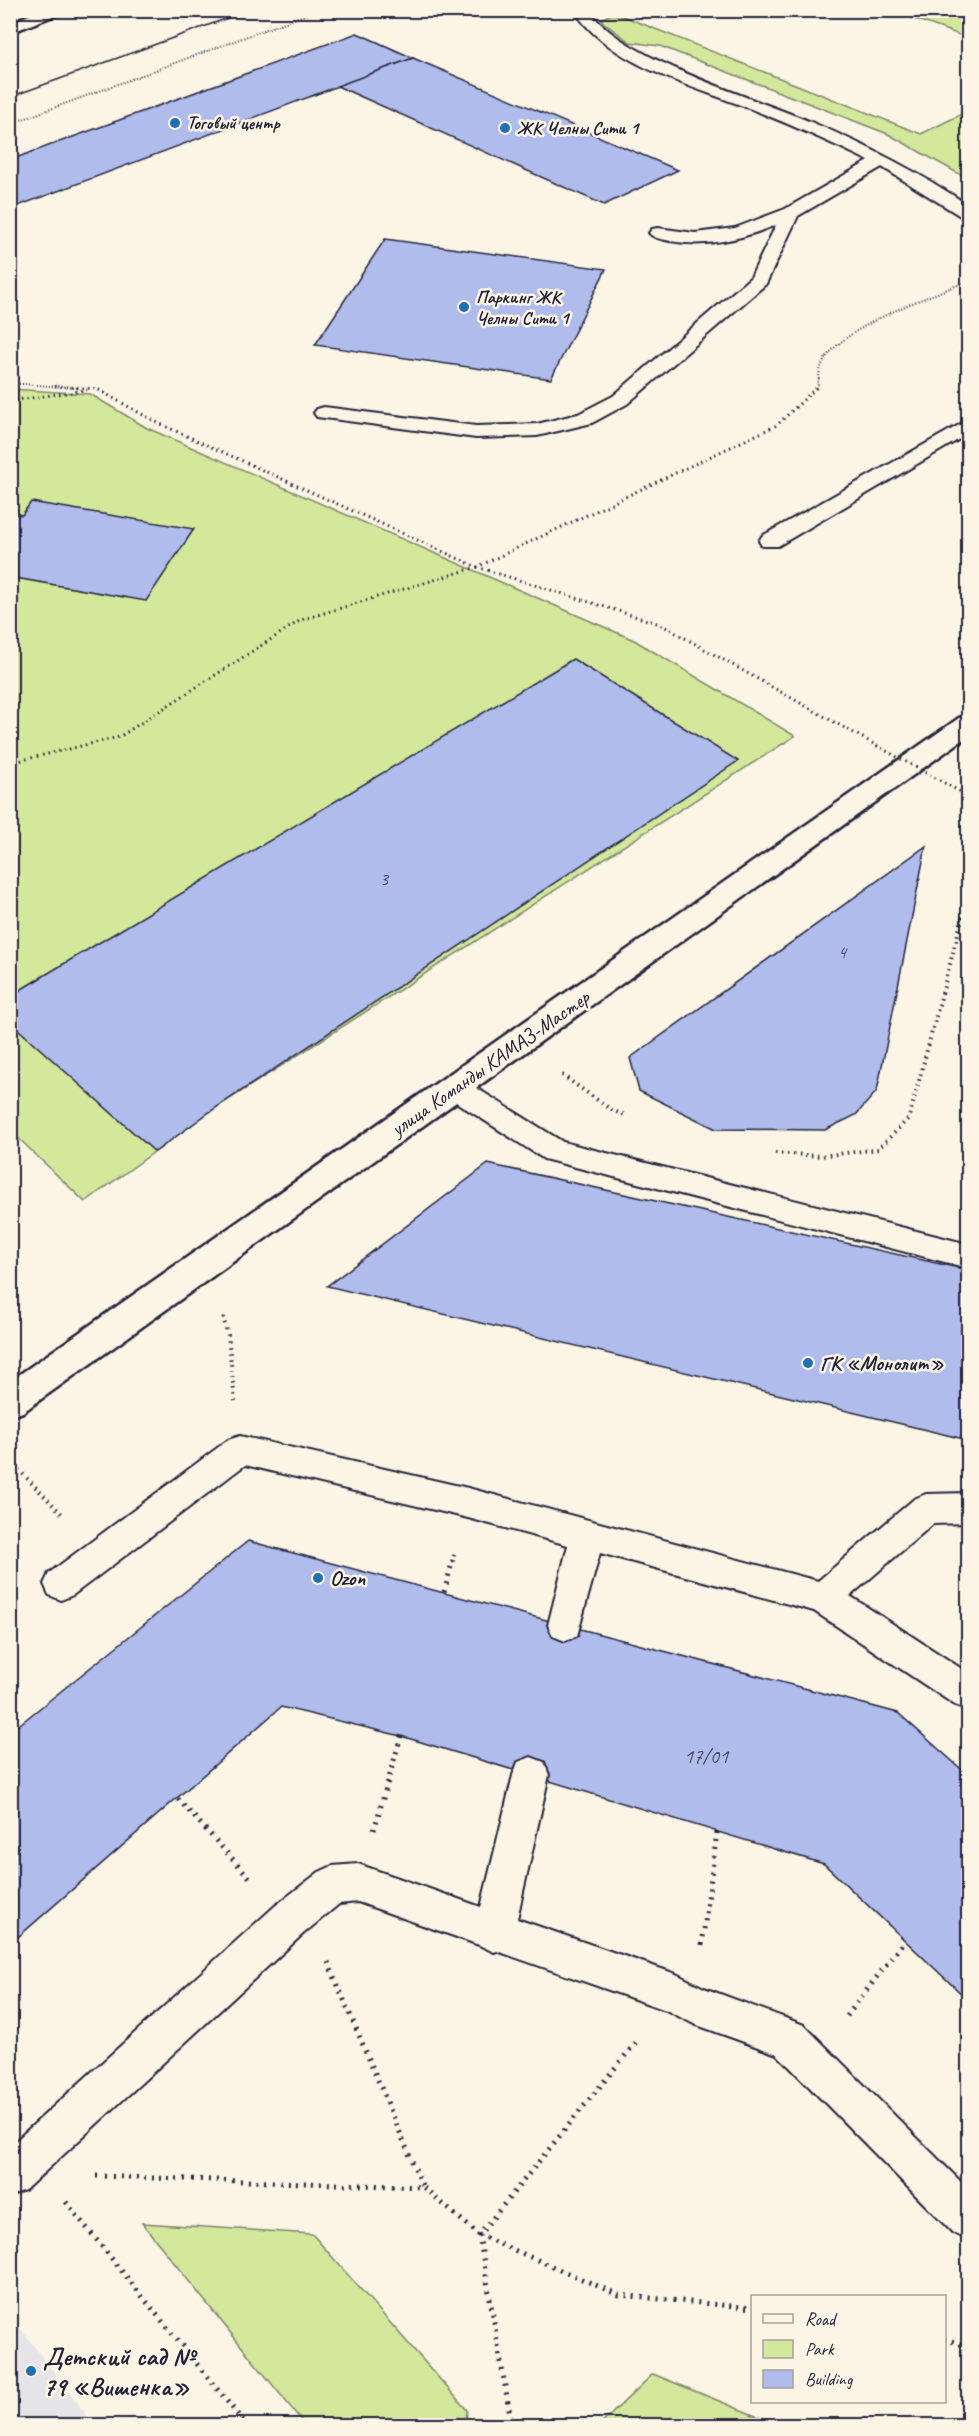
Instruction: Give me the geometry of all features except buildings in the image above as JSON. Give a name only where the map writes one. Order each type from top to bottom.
[{"type":"street","points":[[10,28],[60,10]]},
{"type":"street","name":"улица Команды КАМАЗ-Мастер","points":[[10,1401],[969,724]]},
{"type":"lane","points":[[581,10],[589,23],[612,42],[633,55],[881,160],[939,192],[969,213]]},
{"type":"lane","points":[[658,233],[682,239],[712,240],[746,232],[791,213],[881,160]]},
{"type":"lane","points":[[324,413],[476,432],[537,430],[585,419],[620,400],[759,280],[791,213]]},
{"type":"lane","points":[[770,541],[969,426]]},
{"type":"lane","points":[[455,1088],[554,1151],[969,1256]]},
{"type":"lane","points":[[61,1584],[240,1450],[588,1534],[823,1598],[969,1693]]},
{"type":"lane","points":[[823,1598],[926,1509],[969,1508]]},
{"type":"lane","points":[[566,1625],[588,1534]]},
{"type":"lane","points":[[494,1933],[531,1775]]},
{"type":"lane","points":[[29,2168],[289,1920],[332,1885],[358,1883],[685,1999],[790,2039],[969,2218]]},
{"type":"path","points":[[10,123],[318,10]]},
{"type":"path","points":[[10,763],[119,737],[301,620],[477,567],[777,425],[817,389],[822,363],[842,342],[884,315],[969,281]]},
{"type":"path","points":[[10,383],[97,389],[156,422],[477,567],[660,624],[969,796]]},
{"type":"path","points":[[10,401],[97,389]]},
{"type":"path","points":[[763,1152],[821,1156],[878,1149],[909,1118],[969,896]]},
{"type":"path","points":[[518,1044],[613,1111],[634,1118]]},
{"type":"path","points":[[969,1178],[962,1209],[969,1210]]},
{"type":"path","points":[[206,1264],[228,1335],[240,1450]]},
{"type":"path","points":[[10,1461],[102,1554]]},
{"type":"path","points":[[358,1883],[401,1736]]},
{"type":"path","points":[[178,1799],[289,1920],[323,1949],[423,2187],[479,2235],[619,2295],[751,2308]]},
{"type":"path","points":[[479,2235],[685,1999],[717,1833]]},
{"type":"path","points":[[812,2062],[905,1940]]},
{"type":"path","points":[[29,2168],[423,2187]]},
{"type":"path","points":[[29,2168],[247,2426]]},
{"type":"path","points":[[479,2235],[512,2426]]},
{"type":"path","points":[[946,2339],[969,2346]]},
{"type":"shaded area","name":"Детский сад № 79 «Вишенка»","points":[[11,2316],[94,2425],[11,2425]]},
{"type":"green space","points":[[892,11],[963,11],[968,13],[968,38]]},
{"type":"green space","points":[[611,14],[620,15],[921,134],[968,111],[968,179],[888,134],[660,46],[630,42],[601,19]]},
{"type":"green space","points":[[10,389],[90,394],[147,428],[634,640],[795,736],[208,1113],[85,1202],[11,1131]]},
{"type":"green space","points":[[142,2223],[312,2234],[467,2410],[466,2425],[305,2425]]},
{"type":"green space","points":[[653,2374],[778,2425],[600,2425]]},
{"type":"tram line","points":[[10,97],[250,10]]},
{"type":"place","name":"Тоговый центр","points":[[175,123]]},
{"type":"place","name":"ЖК Челны Сити 1","points":[[505,128]]},
{"type":"place","name":"Паркинг ЖК Челны Сити 1","points":[[464,307]]},
{"type":"place","name":"ГК «Монолит»","points":[[808,1363]]},
{"type":"place","name":"Ozon","points":[[318,1578]]},
{"type":"place","name":"Детский сад № 79 «Вишенка»","points":[[31,2371]]}]
